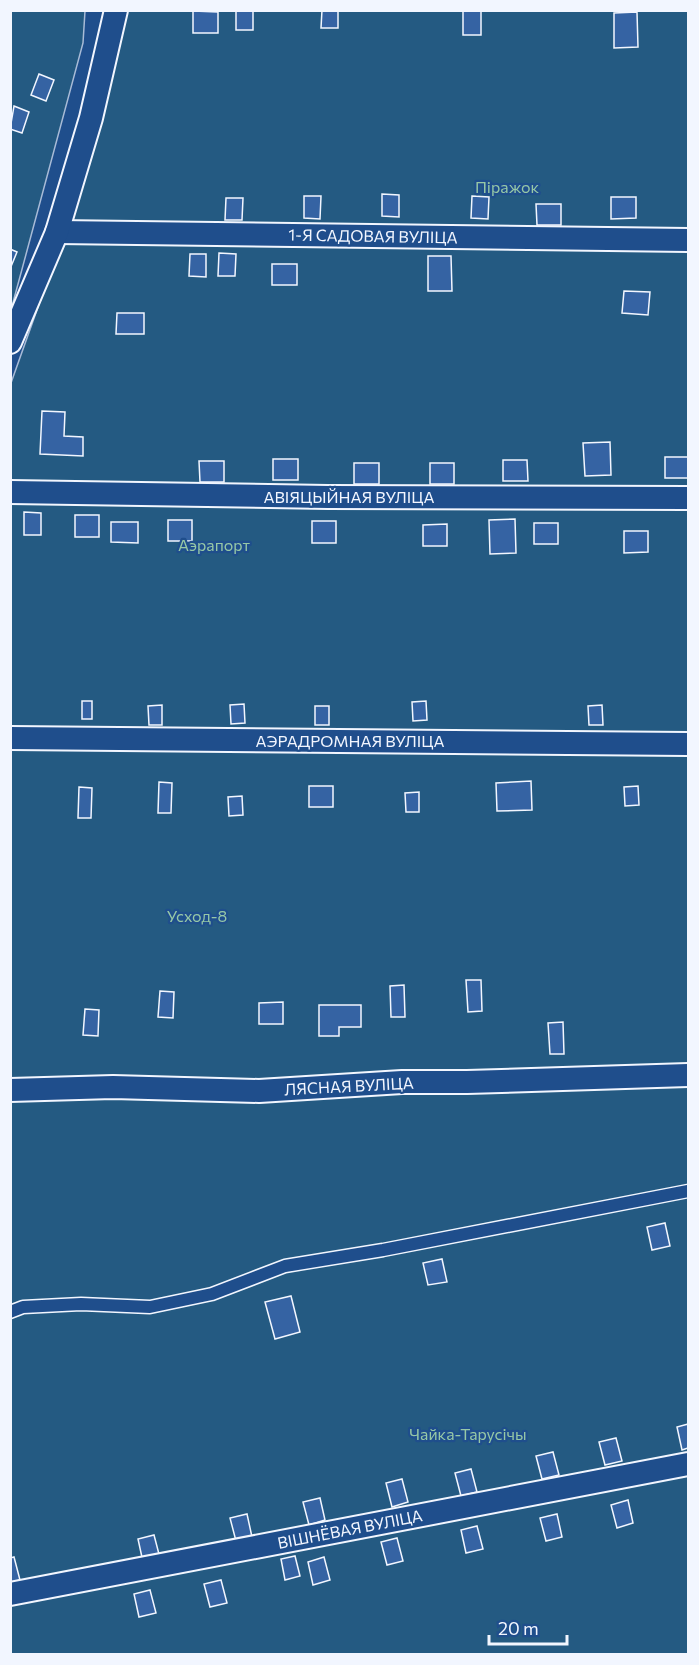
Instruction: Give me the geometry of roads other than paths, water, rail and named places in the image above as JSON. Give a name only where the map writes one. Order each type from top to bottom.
[{"type":"street","points":[[10,342],[57,232],[91,118],[116,10]]},
{"type":"street","name":"1-Я САДОВАЯ ВУЛІЦА","points":[[57,232],[688,240]]},
{"type":"street","name":"АВІЯЦЫЙНАЯ ВУЛІЦА","points":[[10,492],[328,497],[688,498]]},
{"type":"street","name":"АЭРАДРОМНАЯ ВУЛІЦА","points":[[10,738],[688,744]]},
{"type":"street","name":"ЛЯСНАЯ ВУЛІЦА","points":[[10,1090],[113,1087],[259,1091],[402,1082],[688,1075]]},
{"type":"street","name":"ВІШНЁВАЯ ВУЛІЦА","points":[[10,1594],[688,1464]]},
{"type":"lane","points":[[10,1312],[23,1307],[81,1304],[150,1307],[212,1294],[285,1266],[383,1250],[688,1191]]},
{"type":"park label","name":"Піражок","points":[[507,187]]},
{"type":"park label","name":"Аэрапорт","points":[[214,545]]},
{"type":"park label","name":"Усход-8","points":[[197,916]]},
{"type":"park label","name":"Чайка-Тарусічы","points":[[468,1434]]}]
